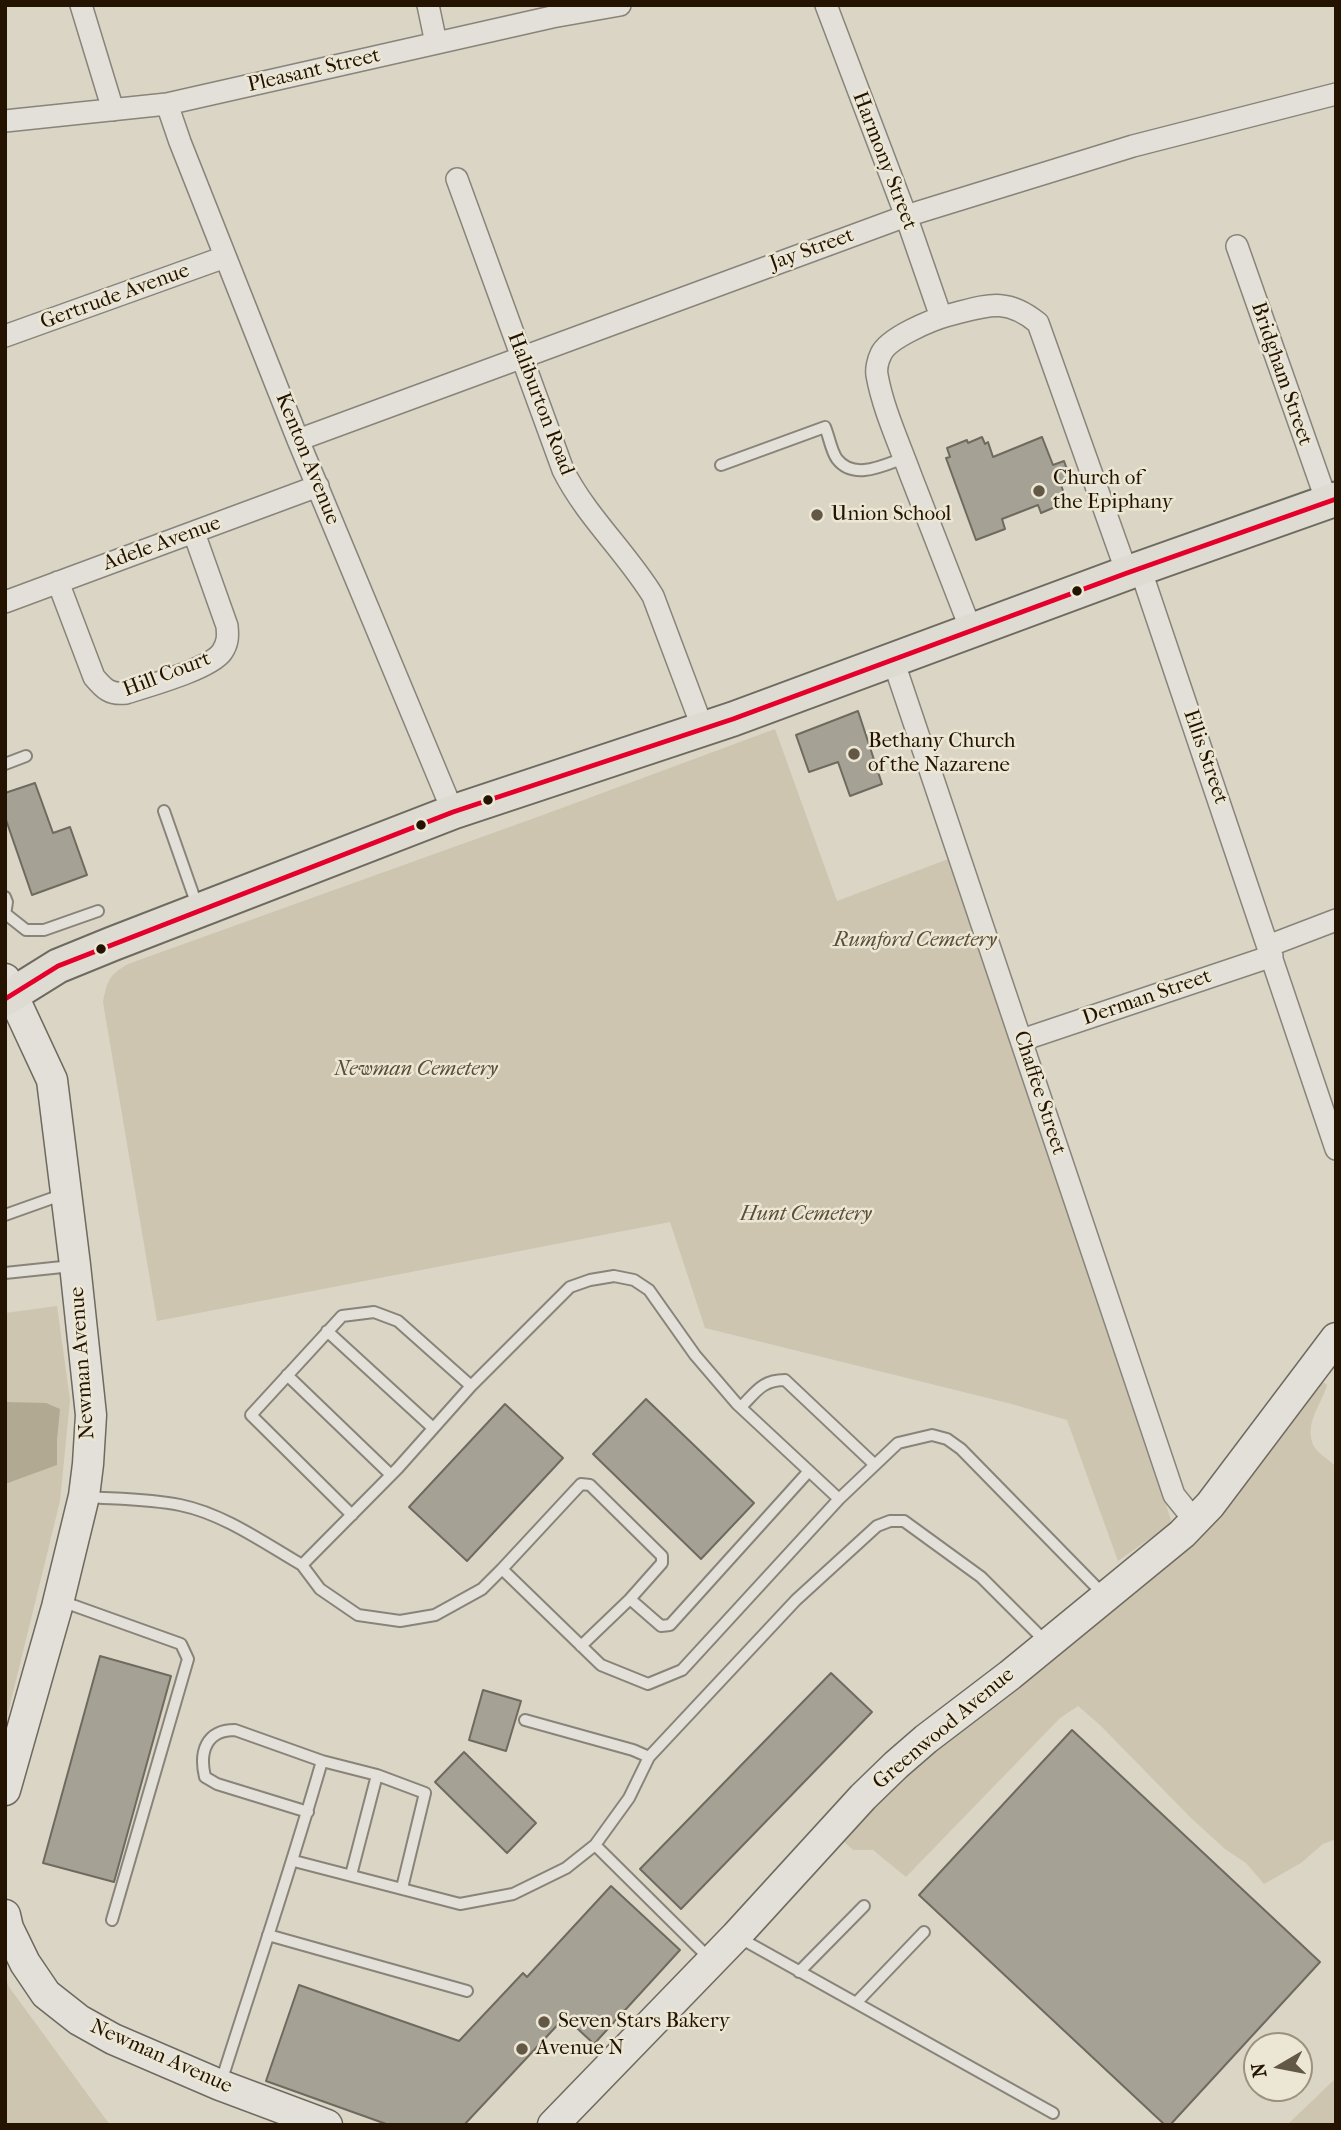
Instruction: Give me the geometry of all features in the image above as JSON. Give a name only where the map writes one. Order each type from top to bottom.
[{"type":"main road","points":[[7,991],[58,966],[453,812],[703,729],[1331,500]]},
{"type":"main road","name":"Newman Avenue","points":[[5,1790],[84,1496],[91,1415],[52,1080],[7,991]]},
{"type":"main road","name":"Greenwood Avenue","points":[[553,2125],[736,1936],[863,1797],[896,1765],[1106,1597],[1195,1521],[1210,1505],[1336,1338]]},
{"type":"main road","name":"Newman Avenue","points":[[5,1914],[24,1963],[47,1994],[79,2020],[113,2039],[220,2085],[327,2125]]},
{"type":"street","points":[[81,5],[113,110]]},
{"type":"street","points":[[428,5],[436,43]]},
{"type":"street","name":"Pleasant Street","points":[[5,121],[167,104],[552,17],[620,5]]},
{"type":"street","name":"Harmony Street","points":[[826,5],[941,317]]},
{"type":"street","name":"Jay Street","points":[[298,440],[906,216],[1133,146],[1336,94]]},
{"type":"street","name":"Kenton Avenue","points":[[167,104],[298,440],[453,812]]},
{"type":"street","name":"Haliburton Road","points":[[457,179],[563,470],[573,490],[653,596],[703,729]]},
{"type":"street","name":"Bridgham Street","points":[[1237,246],[1331,500]]},
{"type":"street","name":"Gertrude Avenue","points":[[5,336],[225,257]]},
{"type":"street","name":"Ellis Street","points":[[971,630],[904,458],[883,400],[876,371],[881,354],[891,341],[941,317],[993,305],[1013,307],[1038,323],[1134,570],[1270,951],[1336,1149]]},
{"type":"street","name":"Adele Avenue","points":[[5,602],[318,486]]},
{"type":"street","name":"Hill Court","points":[[58,582],[94,677],[104,689],[116,695],[150,685],[210,663],[221,653],[228,640],[228,626],[194,533]]},
{"type":"street","name":"Chaffee Street","points":[[893,660],[1174,1495],[1195,1521]]},
{"type":"street","name":"Derman Street","points":[[1022,1040],[1270,951],[1336,920]]},
{"type":"lane","points":[[721,465],[825,427],[837,459],[851,469],[869,471],[904,458]]},
{"type":"lane","points":[[5,764],[26,756]]},
{"type":"lane","points":[[164,810],[199,911]]},
{"type":"lane","points":[[5,897],[6,915],[26,930],[44,930],[98,911]]},
{"type":"lane","points":[[5,1215],[66,1193]]},
{"type":"lane","points":[[5,1273],[75,1265]]},
{"type":"lane","points":[[302,1565],[391,1475],[471,1386],[569,1287],[614,1276],[634,1280],[649,1290],[695,1355],[741,1408],[839,1499]]},
{"type":"lane","points":[[352,1515],[251,1415],[327,1331],[342,1316],[374,1312],[398,1321],[471,1386]]},
{"type":"lane","points":[[327,1331],[433,1428]]},
{"type":"lane","points":[[288,1375],[391,1475]]},
{"type":"lane","points":[[741,1408],[761,1386],[772,1380],[785,1380],[875,1465]]},
{"type":"lane","points":[[502,1569],[601,1665],[648,1684],[682,1670],[839,1499],[898,1443],[932,1436],[947,1438],[961,1449],[1106,1597]]},
{"type":"lane","points":[[630,1599],[661,1626],[670,1625],[809,1471]]},
{"type":"lane","points":[[84,1496],[179,1505],[202,1511],[227,1522],[302,1565],[320,1590],[358,1615],[400,1621],[435,1615],[482,1589],[581,1484],[590,1485],[662,1556],[662,1563],[630,1599],[580,1646]]},
{"type":"lane","points":[[293,1861],[460,1904],[513,1894],[566,1868],[595,1845],[629,1798],[649,1757],[796,1600],[877,1527],[890,1521],[904,1521],[981,1577],[1048,1643]]},
{"type":"lane","points":[[58,1600],[181,1644],[188,1659],[112,1920]]},
{"type":"lane","points":[[525,1720],[633,1750],[649,1757]]},
{"type":"lane","points":[[308,1812],[217,1784],[205,1777],[202,1764],[210,1738],[221,1730],[235,1730],[425,1793],[402,1888]]},
{"type":"lane","points":[[220,2085],[293,1861],[322,1761]]},
{"type":"lane","points":[[351,1875],[377,1775]]},
{"type":"lane","points":[[595,1845],[712,1960]]},
{"type":"lane","points":[[799,1972],[864,1906]]},
{"type":"lane","points":[[856,2003],[924,1932]]},
{"type":"lane","points":[[268,1935],[467,1991]]},
{"type":"lane","points":[[736,1936],[1053,2113]]},
{"type":"green space","points":[[775,729],[837,901],[951,858],[1172,1523],[1118,1561],[1067,1420],[705,1328],[670,1222],[157,1321],[103,1002],[113,975],[128,964]]},
{"type":"green space","points":[[57,1306],[70,1400],[60,1501],[5,1725],[5,1313]]},
{"type":"green space","points":[[1312,1374],[1327,1385],[1314,1416],[1312,1440],[1317,1451],[1336,1467],[1336,1839],[1323,1844],[1301,1863],[1264,1884],[1246,1863],[1225,1849],[1191,1818],[1078,1706],[1060,1718],[906,1877],[873,1850],[853,1850],[832,1831],[1089,1616]]},
{"type":"green space","points":[[5,1977],[9,1987],[110,2125],[5,2125]]},
{"type":"green space","points":[[1336,2078],[1336,2125],[1287,2125],[1313,2102]]},
{"type":"shaded area","points":[[5,1402],[46,1403],[60,1409],[57,1465],[5,1484]]},
{"type":"building","name":"Church of the Epiphany","points":[[982,437],[985,444],[988,442],[993,457],[1042,437],[1053,465],[1064,461],[1071,481],[1061,485],[1067,502],[1041,513],[1038,505],[1002,519],[1005,529],[976,540],[946,458],[950,457],[947,448]]},
{"type":"building","name":"Bethany Church of the Nazarene","points":[[858,711],[882,784],[850,796],[838,762],[809,772],[796,735]]},
{"type":"building","points":[[35,783],[53,833],[70,827],[87,875],[32,895],[5,817],[5,793]]},
{"type":"building","points":[[646,1399],[754,1503],[701,1559],[593,1454]]},
{"type":"building","points":[[505,1404],[563,1458],[467,1561],[409,1507]]},
{"type":"building","points":[[100,1656],[171,1676],[114,1882],[43,1863]]},
{"type":"building","points":[[831,1673],[872,1712],[681,1909],[640,1869]]},
{"type":"building","points":[[483,1690],[521,1701],[506,1751],[469,1740]]},
{"type":"building","points":[[1072,1730],[1320,1962],[1256,2032],[1243,2032],[1243,2046],[1170,2125],[1165,2125],[919,1895]]},
{"type":"building","points":[[464,1752],[536,1823],[507,1853],[435,1782]]},
{"type":"building","points":[[611,1886],[680,1950],[594,2044],[565,2017],[464,2125],[389,2125],[266,2081],[299,1985],[459,2041],[523,1973],[527,1977]]},
{"type":"transit line","points":[[5,999],[58,966],[453,812],[733,719],[1127,573],[1336,499]]},
{"type":"place","name":"Church of the Epiphany","points":[[1039,491]]},
{"type":"place","name":"Union School","points":[[817,515]]},
{"type":"place","name":"Bethany Church of the Nazarene","points":[[854,754]]},
{"type":"place","name":"Seven Stars Bakery","points":[[544,2022]]},
{"type":"place","name":"Avenue N","points":[[522,2049]]},
{"type":"park label","name":"Rumford Cemetery","points":[[915,941]]},
{"type":"park label","name":"Newman Cemetery","points":[[416,1070]]},
{"type":"park label","name":"Hunt Cemetery","points":[[806,1215]]}]
